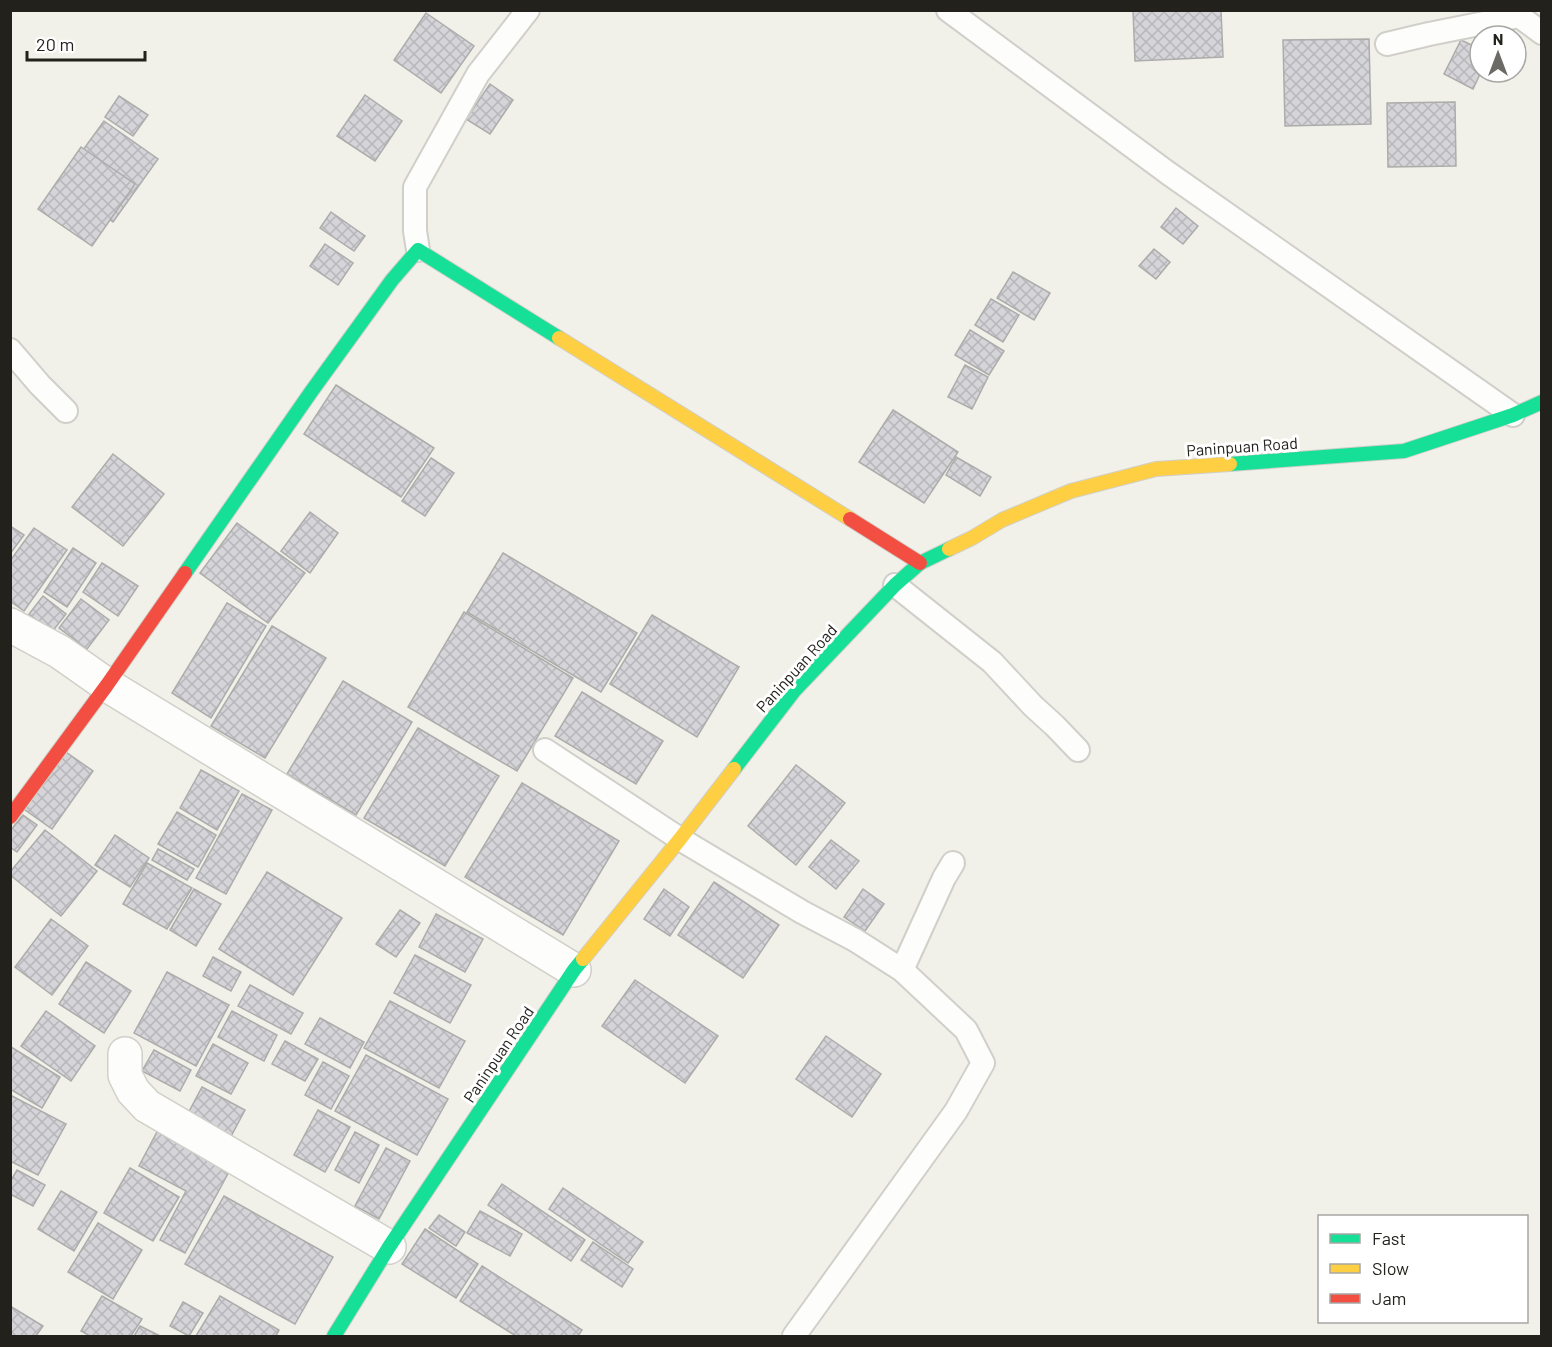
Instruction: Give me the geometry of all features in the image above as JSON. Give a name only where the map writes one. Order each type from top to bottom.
[{"type":"main road","points":[[10,817],[107,685],[311,392],[392,280],[418,250],[920,563]]},
{"type":"main road","name":"Paninpuan Road","points":[[334,1336],[389,1247],[574,970],[680,839],[794,691],[920,563],[972,538],[1002,520],[1071,491],[1156,469],[1404,450],[1513,415],[1542,402]]},
{"type":"street","points":[[10,625],[60,652],[107,685],[574,970]]},
{"type":"street","points":[[125,1054],[125,1075],[134,1091],[147,1106],[389,1247]]},
{"type":"lane","points":[[418,250],[415,231],[415,187],[478,74],[528,10]]},
{"type":"lane","points":[[948,10],[1178,180],[1513,415]]},
{"type":"lane","points":[[1387,44],[1519,13],[1542,33]]},
{"type":"lane","points":[[10,350],[66,411]]},
{"type":"lane","points":[[896,585],[992,662],[1078,750]]},
{"type":"lane","points":[[545,750],[680,839],[802,912],[855,940],[902,970],[966,1030],[983,1063],[956,1112],[794,1336]]},
{"type":"lane","points":[[902,970],[952,863]]},
{"type":"building","points":[[1133,10],[1221,10],[1223,57],[1135,61]]},
{"type":"building","points":[[426,13],[474,46],[441,93],[394,60]]},
{"type":"building","points":[[1369,39],[1371,124],[1285,126],[1283,40]]},
{"type":"building","points":[[1461,40],[1468,43],[1468,84],[1475,84],[1473,89],[1444,74]]},
{"type":"building","points":[[490,84],[513,100],[490,134],[466,119]]},
{"type":"building","points":[[365,95],[402,121],[375,161],[337,136]]},
{"type":"building","points":[[119,96],[148,115],[133,136],[105,117]]},
{"type":"building","points":[[1455,102],[1456,166],[1388,167],[1387,103]]},
{"type":"building","points":[[104,121],[158,159],[113,222],[59,183]]},
{"type":"building","points":[[81,147],[135,184],[92,246],[38,209]]},
{"type":"building","points":[[1176,208],[1198,226],[1183,244],[1161,227]]},
{"type":"building","points":[[331,212],[365,236],[354,251],[320,228]]},
{"type":"building","points":[[325,244],[353,263],[338,285],[310,266]]},
{"type":"building","points":[[1154,249],[1170,262],[1156,279],[1139,266]]},
{"type":"building","points":[[1013,272],[1050,293],[1034,320],[997,298]]},
{"type":"building","points":[[991,299],[1019,315],[1003,342],[975,325]]},
{"type":"building","points":[[970,330],[1004,351],[989,375],[955,355]]},
{"type":"building","points":[[965,365],[988,377],[972,409],[948,397]]},
{"type":"building","points":[[336,385],[434,448],[401,497],[304,434]]},
{"type":"building","points":[[893,410],[958,452],[924,503],[859,462]]},
{"type":"building","points":[[113,454],[164,494],[123,546],[72,507]]},
{"type":"building","points":[[956,457],[991,477],[980,496],[946,475]]},
{"type":"building","points":[[431,458],[454,473],[425,516],[402,501]]},
{"type":"building","points":[[310,512],[338,533],[310,573],[281,551]]},
{"type":"building","points":[[237,523],[305,573],[268,623],[200,573]]},
{"type":"building","points":[[10,526],[24,535],[10,554]]},
{"type":"building","points":[[34,528],[67,550],[24,611],[10,601],[10,561]]},
{"type":"building","points":[[73,548],[96,563],[67,607],[44,592]]},
{"type":"building","points":[[503,553],[637,633],[601,692],[467,612]]},
{"type":"building","points":[[102,563],[138,586],[118,616],[83,592]]},
{"type":"building","points":[[43,596],[66,614],[52,632],[29,614]]},
{"type":"building","points":[[81,599],[109,620],[87,649],[59,628]]},
{"type":"building","points":[[227,603],[266,626],[211,718],[172,693]]},
{"type":"building","points":[[464,612],[573,678],[517,771],[408,707]]},
{"type":"building","points":[[652,615],[739,667],[697,737],[610,684]]},
{"type":"building","points":[[272,626],[326,658],[265,758],[211,726]]},
{"type":"building","points":[[343,681],[412,722],[356,815],[287,774]]},
{"type":"building","points":[[582,692],[663,741],[636,784],[555,736]]},
{"type":"building","points":[[418,728],[499,776],[445,866],[364,818]]},
{"type":"building","points":[[63,750],[93,771],[52,829],[21,807]]},
{"type":"building","points":[[796,765],[845,803],[796,865],[748,826]]},
{"type":"building","points":[[201,770],[239,791],[217,830],[180,808]]},
{"type":"building","points":[[522,783],[619,841],[563,935],[465,877]]},
{"type":"building","points":[[242,794],[272,810],[226,894],[196,878]]},
{"type":"building","points":[[177,812],[216,835],[198,867],[158,844]]},
{"type":"building","points":[[23,815],[37,825],[17,852],[10,847],[10,831]]},
{"type":"building","points":[[45,830],[97,871],[61,916],[10,875],[10,872]]},
{"type":"building","points":[[115,835],[149,858],[130,887],[95,865]]},
{"type":"building","points":[[831,840],[859,861],[836,889],[809,867]]},
{"type":"building","points":[[158,849],[194,869],[187,880],[152,860]]},
{"type":"building","points":[[147,863],[192,888],[167,929],[123,904]]},
{"type":"building","points":[[267,872],[342,918],[293,995],[219,949]]},
{"type":"building","points":[[714,882],[779,925],[743,978],[678,935]]},
{"type":"building","points":[[194,889],[221,904],[196,946],[170,930]]},
{"type":"building","points":[[664,889],[689,907],[670,936],[644,919]]},
{"type":"building","points":[[863,889],[884,904],[865,931],[844,917]]},
{"type":"building","points":[[400,910],[420,923],[396,957],[376,944]]},
{"type":"building","points":[[436,914],[483,939],[465,972],[419,947]]},
{"type":"building","points":[[51,919],[88,946],[52,995],[15,967]]},
{"type":"building","points":[[415,955],[471,985],[450,1023],[394,993]]},
{"type":"building","points":[[213,957],[241,972],[231,991],[203,976]]},
{"type":"building","points":[[86,962],[131,991],[104,1033],[59,1004]]},
{"type":"building","points":[[167,972],[229,1005],[196,1066],[134,1033]]},
{"type":"building","points":[[635,980],[718,1036],[685,1083],[602,1026]]},
{"type":"building","points":[[250,985],[303,1013],[291,1034],[238,1006]]},
{"type":"building","points":[[390,1001],[465,1041],[439,1088],[364,1048]]},
{"type":"building","points":[[46,1011],[95,1046],[71,1081],[21,1046]]},
{"type":"building","points":[[232,1011],[277,1035],[264,1061],[218,1037]]},
{"type":"building","points":[[320,1018],[364,1042],[350,1068],[305,1044]]},
{"type":"building","points":[[826,1036],[881,1074],[852,1117],[796,1079]]},
{"type":"building","points":[[285,1041],[318,1059],[305,1081],[272,1064]]},
{"type":"building","points":[[213,1044],[248,1063],[231,1094],[196,1076]]},
{"type":"building","points":[[11,1047],[60,1077],[42,1108],[10,1089]]},
{"type":"building","points":[[154,1050],[191,1070],[180,1091],[142,1071]]},
{"type":"building","points":[[366,1055],[448,1099],[417,1155],[335,1111]]},
{"type":"building","points":[[323,1062],[349,1076],[331,1109],[305,1095]]},
{"type":"building","points":[[202,1087],[245,1110],[228,1142],[185,1119]]},
{"type":"building","points":[[10,1095],[66,1124],[38,1175],[10,1161]]},
{"type":"building","points":[[318,1110],[350,1127],[325,1172],[294,1155]]},
{"type":"building","points":[[158,1130],[231,1168],[185,1253],[160,1240],[186,1191],[139,1166]]},
{"type":"building","points":[[355,1132],[379,1145],[359,1183],[335,1170]]},
{"type":"building","points":[[386,1148],[410,1161],[379,1219],[355,1206]]},
{"type":"building","points":[[130,1168],[179,1197],[153,1241],[104,1213]]},
{"type":"building","points":[[17,1170],[45,1185],[33,1206],[10,1194],[10,1182]]},
{"type":"building","points":[[502,1184],[585,1240],[571,1261],[488,1205]]},
{"type":"building","points":[[563,1188],[643,1242],[628,1263],[549,1209]]},
{"type":"building","points":[[61,1191],[97,1212],[74,1251],[38,1229]]},
{"type":"building","points":[[224,1196],[333,1257],[295,1324],[185,1264]]},
{"type":"building","points":[[480,1211],[522,1234],[510,1256],[467,1233]]},
{"type":"building","points":[[439,1215],[465,1232],[456,1246],[429,1228]]},
{"type":"building","points":[[98,1223],[142,1250],[113,1299],[68,1272]]},
{"type":"building","points":[[425,1229],[478,1264],[456,1298],[402,1264]]},
{"type":"building","points":[[593,1242],[633,1269],[622,1287],[581,1260]]},
{"type":"building","points":[[482,1266],[582,1330],[578,1336],[516,1336],[460,1301]]},
{"type":"building","points":[[102,1296],[142,1319],[131,1336],[90,1336],[81,1331]]},
{"type":"building","points":[[220,1296],[279,1330],[276,1336],[196,1336]]},
{"type":"building","points":[[183,1302],[203,1313],[189,1336],[170,1326]]},
{"type":"building","points":[[10,1306],[43,1326],[36,1336],[10,1336]]},
{"type":"building","points":[[140,1326],[160,1336],[134,1336]]},
{"type":"traffic: fast","points":[[185,573],[311,392],[392,280],[418,250],[559,338]]},
{"type":"traffic: fast","points":[[1230,464],[1404,451],[1513,415],[1542,402]]},
{"type":"traffic: fast","points":[[734,769],[794,691],[895,585],[920,563],[949,549]]},
{"type":"traffic: fast","points":[[334,1336],[389,1247],[583,959]]},
{"type":"traffic: slow","points":[[559,338],[850,519]]},
{"type":"traffic: slow","points":[[949,549],[1002,520],[1071,491],[1156,469],[1230,464]]},
{"type":"traffic: slow","points":[[583,959],[734,769]]},
{"type":"traffic: jam","points":[[850,519],[920,563]]},
{"type":"traffic: jam","points":[[10,817],[107,685],[185,573]]}]
